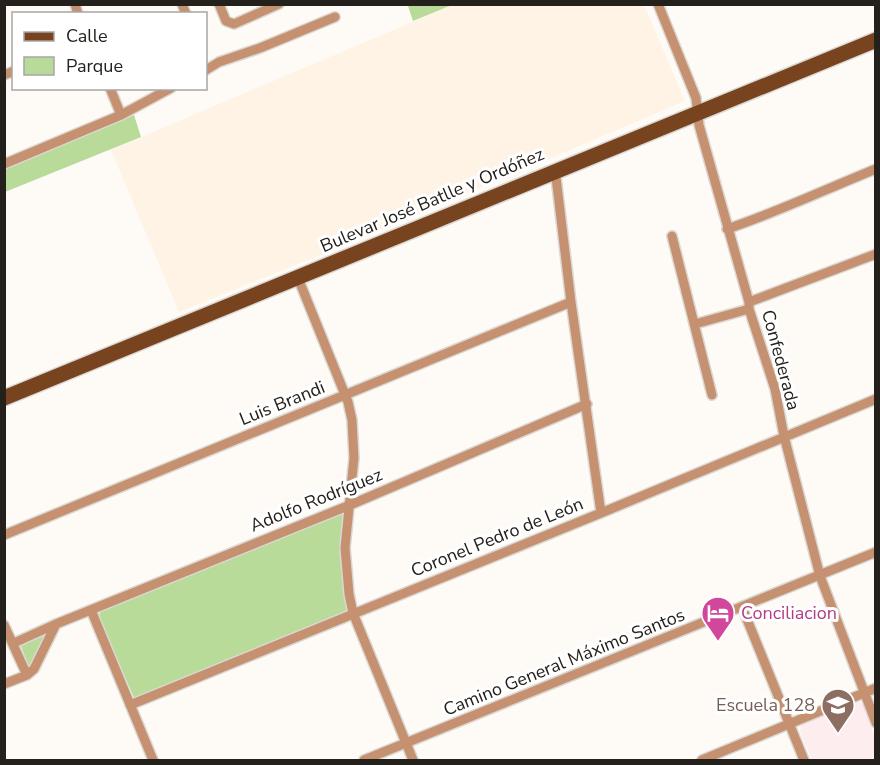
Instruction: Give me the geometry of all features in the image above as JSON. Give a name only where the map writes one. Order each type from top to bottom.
[{"type":"main road","name":"Bulevar José Batlle y Ordóñez","points":[[4,398],[698,111],[876,40]]},
{"type":"street","points":[[219,4],[226,21],[234,24],[279,4]]},
{"type":"street","name":"Confederada","points":[[658,4],[696,98],[699,125],[727,229],[775,389],[784,436],[820,576],[876,723]]},
{"type":"street","points":[[208,68],[335,17]]},
{"type":"street","points":[[111,90],[121,115]]},
{"type":"street","points":[[4,164],[121,115],[167,90]]},
{"type":"street","points":[[727,229],[769,215],[876,169]]},
{"type":"street","points":[[555,170],[571,302],[602,513]]},
{"type":"street","points":[[672,236],[712,395]]},
{"type":"street","points":[[695,324],[876,254]]},
{"type":"street","points":[[298,278],[345,395],[352,420],[354,458],[345,557],[353,613],[413,760]]},
{"type":"street","name":"Luis Brandi","points":[[4,535],[571,302]]},
{"type":"street","name":"Coronel Pedro de León","points":[[130,705],[876,399]]},
{"type":"street","name":"Adolfo Rodríguez","points":[[14,643],[350,505],[587,404]]},
{"type":"street","name":"Camino General Máximo Santos","points":[[364,760],[876,552]]},
{"type":"street","points":[[742,607],[804,760]]},
{"type":"street","points":[[91,610],[153,760]]},
{"type":"street","points":[[4,684],[27,675],[38,662],[57,624]]},
{"type":"street","points":[[4,625],[27,675]]},
{"type":"street","points":[[702,760],[876,688]]},
{"type":"shaded area","points":[[452,5],[644,5],[685,101],[360,239],[179,312],[111,150]]},
{"type":"shaded area","name":"Escuela 128","points":[[857,701],[863,704],[875,738],[875,760],[812,760],[800,731],[802,724]]},
{"type":"green space","points":[[452,5],[413,21],[408,6]]},
{"type":"green space","points":[[134,115],[141,137],[5,192],[5,168]]},
{"type":"green space","points":[[342,512],[345,514],[347,612],[135,700],[100,620],[101,611]]},
{"type":"green space","points":[[48,630],[31,667],[29,667],[20,644]]},
{"type":"place","name":"Conciliacion","points":[[718,642]]},
{"type":"place","name":"Escuela 128","points":[[838,734]]}]
